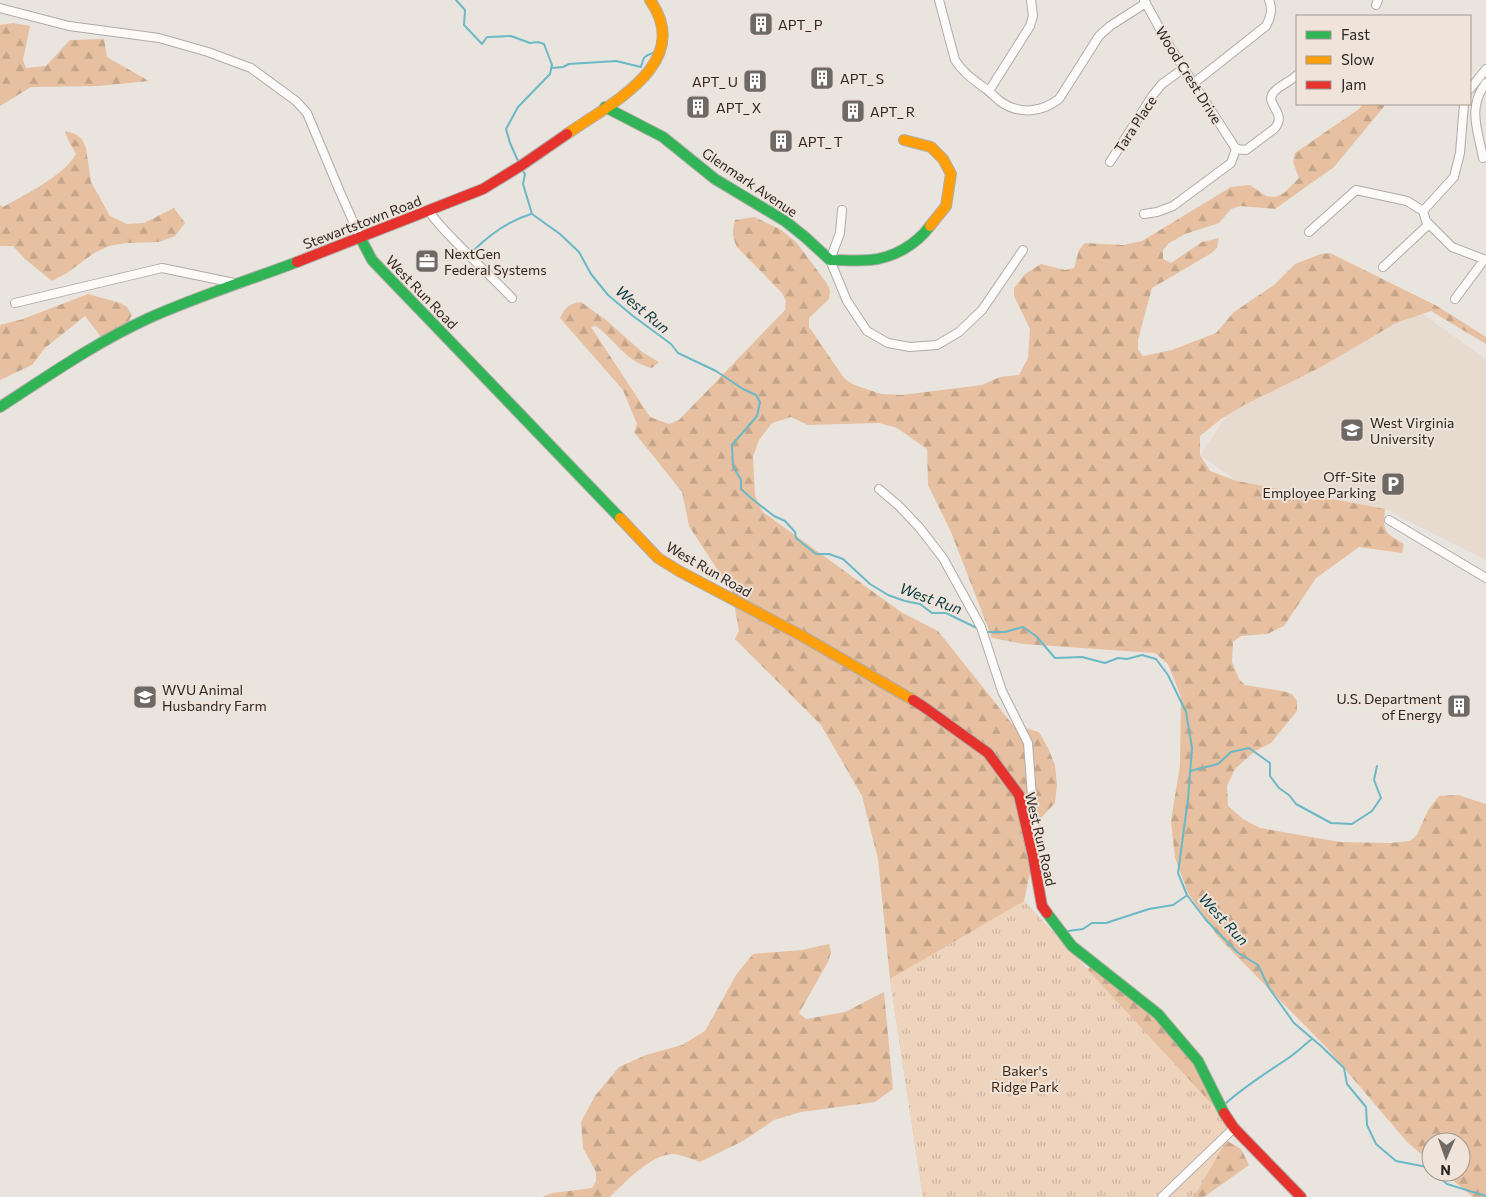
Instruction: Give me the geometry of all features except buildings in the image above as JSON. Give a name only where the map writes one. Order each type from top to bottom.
[{"type":"street","name":"Stewartstown Road","points":[[0,407],[82,355],[137,324],[169,309],[337,248],[360,237],[468,195],[510,174],[644,78],[658,59],[662,46],[662,28],[658,13],[650,0]]},
{"type":"street","points":[[939,0],[955,60],[960,68],[967,76],[1001,102],[1012,108],[1025,111],[1039,110],[1051,106],[1059,99],[1099,36],[1145,2]]},
{"type":"street","points":[[989,91],[1030,26],[1033,16],[1031,0]]},
{"type":"street","points":[[1194,83],[1266,26],[1270,19],[1269,0]]},
{"type":"street","name":"Wood Crest Drive","points":[[1145,2],[1170,47],[1236,149]]},
{"type":"street","name":"West Run Road","points":[[0,8],[69,26],[160,38],[208,52],[251,68],[296,101],[307,113],[340,192],[372,260],[658,558],[804,637],[924,707],[988,753],[1019,795],[1042,906],[1072,946],[1158,1014],[1198,1062],[1218,1102],[1234,1128],[1301,1197]]},
{"type":"street","name":"Tara Place","points":[[1110,162],[1153,95],[1162,84],[1184,68]]},
{"type":"street","points":[[1471,88],[1486,69]]},
{"type":"street","points":[[1144,214],[1157,212],[1173,206],[1231,163],[1236,149],[1246,150],[1278,125],[1279,114],[1271,98],[1273,93],[1296,76]]},
{"type":"street","points":[[1483,158],[1474,112],[1478,97],[1486,83]]},
{"type":"street","points":[[1423,211],[1454,177],[1460,153],[1464,105]]},
{"type":"street","name":"Glenmark Avenue","points":[[605,107],[657,133],[732,190],[780,217],[830,260]]},
{"type":"street","points":[[830,260],[871,260],[902,251],[925,233],[946,206],[951,174],[943,159],[930,147],[904,140]]},
{"type":"street","points":[[1309,232],[1356,190],[1407,201],[1423,211],[1426,221],[1452,247],[1485,260],[1455,299]]},
{"type":"street","points":[[842,210],[840,233],[830,260],[847,301],[867,331],[888,343],[910,347],[937,345],[959,332],[982,310],[1024,250]]},
{"type":"street","points":[[429,211],[434,220],[460,248],[512,298]]},
{"type":"street","points":[[1383,267],[1429,224]]},
{"type":"street","points":[[15,303],[162,268],[239,284]]},
{"type":"street","points":[[879,489],[919,526],[943,558],[981,627],[1002,691],[1028,743],[1034,824],[1031,849]]},
{"type":"street","points":[[1389,520],[1486,578]]},
{"type":"street","points":[[1162,1197],[1234,1128]]},
{"type":"shaded area","name":"West Virginia University","points":[[1417,310],[1486,359],[1486,560],[1385,509],[1237,481],[1200,455],[1236,402]]},
{"type":"green space","points":[[13,23],[30,26],[23,60],[26,68],[46,66],[70,40],[104,39],[107,57],[149,81],[99,86],[31,87],[0,106],[0,25]]},
{"type":"green space","points":[[1362,105],[1385,105],[1334,167],[1275,209],[1240,206],[1231,209],[1219,223],[1185,234],[1169,243],[1163,250],[1163,259],[1171,263],[1202,242],[1219,238],[1217,248],[1210,254],[1152,288],[1138,340],[1138,349],[1143,356],[1172,350],[1216,333],[1234,312],[1274,285],[1295,264],[1321,254],[1330,253],[1437,306],[1486,337],[1486,344],[1431,311],[1396,323],[1321,367],[1244,405],[1221,419],[1200,436],[1200,455],[1210,471],[1237,481],[1385,509],[1384,522],[1386,531],[1404,544],[1402,553],[1359,547],[1316,578],[1284,626],[1267,634],[1241,636],[1233,642],[1232,662],[1239,679],[1245,685],[1292,694],[1297,701],[1297,711],[1271,743],[1255,751],[1235,769],[1227,786],[1228,806],[1243,819],[1260,828],[1340,842],[1390,843],[1410,841],[1417,835],[1428,810],[1439,796],[1458,795],[1486,804],[1486,1197],[1473,1197],[1455,1182],[1471,1182],[1471,1132],[1421,1132],[1421,1154],[1408,1143],[1326,1047],[1219,938],[1188,893],[1175,858],[1171,821],[1180,765],[1181,697],[1168,664],[1155,653],[1024,644],[992,638],[951,532],[928,485],[927,449],[897,428],[879,423],[808,425],[791,417],[772,423],[759,440],[753,457],[755,496],[763,512],[901,612],[938,631],[1012,724],[1039,732],[1055,765],[1057,785],[1055,803],[1042,817],[1024,901],[1087,969],[1093,966],[1166,1026],[1200,1071],[1213,1105],[1234,1128],[1227,1141],[1241,1149],[1249,1165],[1204,1197],[923,1197],[890,979],[878,859],[862,796],[821,725],[735,639],[739,631],[732,592],[689,526],[682,492],[634,432],[637,424],[623,390],[560,318],[568,307],[581,302],[606,320],[642,352],[659,362],[652,368],[635,361],[596,326],[591,327],[650,417],[669,424],[679,420],[785,310],[786,301],[782,293],[737,247],[733,237],[735,220],[754,217],[780,229],[796,242],[826,282],[830,290],[829,299],[809,318],[809,327],[844,378],[852,384],[881,394],[902,395],[982,385],[1000,377],[1019,375],[1028,358],[1030,329],[1014,296],[1014,288],[1025,274],[1041,264],[1065,270],[1074,268],[1079,250],[1085,243],[1123,245],[1142,241],[1231,187],[1250,185],[1266,196],[1275,197],[1284,193],[1299,178],[1293,162],[1295,153]]},
{"type":"green space","points":[[65,131],[75,134],[82,139],[86,148],[91,182],[110,216],[127,224],[144,223],[174,208],[185,223],[175,236],[159,242],[126,243],[109,246],[94,253],[67,273],[52,281],[25,259],[13,246],[0,246],[0,205],[3,207],[43,184],[62,170],[76,154]]},
{"type":"green space","points":[[88,294],[120,303],[127,307],[132,315],[128,322],[101,337],[85,316],[45,348],[32,365],[0,380],[0,325],[23,319]]},
{"type":"green space","name":"Baker's Ridge Park","points":[[1024,901],[1234,1128],[1194,1197],[923,1197],[890,979]]},
{"type":"green space","points":[[829,944],[831,952],[828,962],[799,1013],[806,1019],[845,1012],[884,992],[893,1089],[875,1102],[801,1112],[774,1120],[743,1141],[700,1162],[674,1154],[665,1155],[639,1170],[610,1197],[542,1197],[553,1193],[592,1188],[596,1181],[596,1172],[583,1148],[581,1122],[595,1096],[619,1067],[646,1055],[682,1045],[705,1031],[736,975],[753,954],[802,950]]},
{"type":"waterway","name":"West Run","points":[[456,0],[465,10],[464,25],[482,44],[487,37],[511,36],[530,43],[538,42],[544,44],[552,65],[550,74],[518,107],[506,129],[519,163]]},
{"type":"waterway","points":[[551,68],[563,67],[569,64],[616,61],[641,67],[645,57],[656,51]]},
{"type":"waterway","name":"West Run","points":[[522,170],[525,174],[523,184],[532,214],[560,234],[579,252],[591,274],[608,295],[671,344],[678,353],[716,371],[743,389],[756,395],[760,402],[757,416],[732,445],[733,466],[741,480],[741,489],[774,516],[785,521],[795,532],[796,538],[816,554],[829,554],[843,559],[870,584],[888,595],[920,604],[932,613],[946,613],[979,629]]},
{"type":"waterway","name":"West Run","points":[[473,251],[500,229],[515,220],[531,214]]},
{"type":"waterway","name":"West Run","points":[[986,632],[1005,632],[1023,627],[1036,636],[1055,658],[1082,657],[1105,663],[1118,658],[1127,659],[1142,655],[1156,659],[1168,675],[1186,712],[1192,748],[1188,799],[1178,873],[1187,895],[1206,920],[1237,952],[1258,965],[1269,988],[1294,1023],[1344,1068],[1347,1084],[1366,1107],[1367,1125],[1376,1144],[1396,1161],[1421,1166]]},
{"type":"waterway","points":[[1190,771],[1218,764],[1231,752],[1249,748],[1270,763],[1270,776],[1279,788],[1289,795],[1296,804],[1331,823],[1352,824],[1372,811],[1381,798],[1374,780],[1377,766]]},
{"type":"waterway","points":[[1068,931],[1083,929],[1092,923],[1106,923],[1149,909],[1173,905],[1186,896]]},
{"type":"waterway","points":[[1226,1103],[1312,1039]]},
{"type":"waterway","name":"West Run","points":[[1445,1182],[1486,1196]]},
{"type":"traffic: fast","points":[[605,107],[663,137],[715,179],[785,221],[830,260],[870,260],[887,257],[911,245],[930,226]]},
{"type":"traffic: fast","points":[[360,237],[372,260],[620,518]]},
{"type":"traffic: fast","points":[[0,407],[72,360],[128,328],[184,303],[297,262]]},
{"type":"traffic: fast","points":[[1047,913],[1072,946],[1158,1014],[1198,1061],[1224,1113]]},
{"type":"traffic: slow","points":[[567,134],[624,95],[641,80],[655,63],[662,44],[661,23],[650,0]]},
{"type":"traffic: slow","points":[[904,140],[931,147],[943,159],[951,174],[946,206],[930,226]]},
{"type":"traffic: slow","points":[[620,518],[658,558],[804,637],[913,700]]},
{"type":"traffic: jam","points":[[297,262],[483,189],[567,134]]},
{"type":"traffic: jam","points":[[913,700],[988,753],[1019,795],[1042,906],[1047,913]]},
{"type":"traffic: jam","points":[[1224,1113],[1234,1128],[1301,1197]]},
{"type":"place","name":"APT_ P","points":[[761,24]]},
{"type":"place","name":"APT_ S","points":[[822,78]]},
{"type":"place","name":"APT_ U","points":[[755,81]]},
{"type":"place","name":"APT_ X","points":[[698,107]]},
{"type":"place","name":"APT_ R","points":[[853,111]]},
{"type":"place","name":"APT_ T","points":[[781,141]]},
{"type":"place","name":"NextGen Federal Systems","points":[[427,261]]},
{"type":"place","name":"West Virginia University","points":[[1352,430]]},
{"type":"place","name":"Off-Site Employee Parking","points":[[1393,484]]},
{"type":"place","name":"WVU Animal Husbandry Farm","points":[[145,697]]},
{"type":"place","name":"U.S. Department of Energy","points":[[1459,706]]}]
